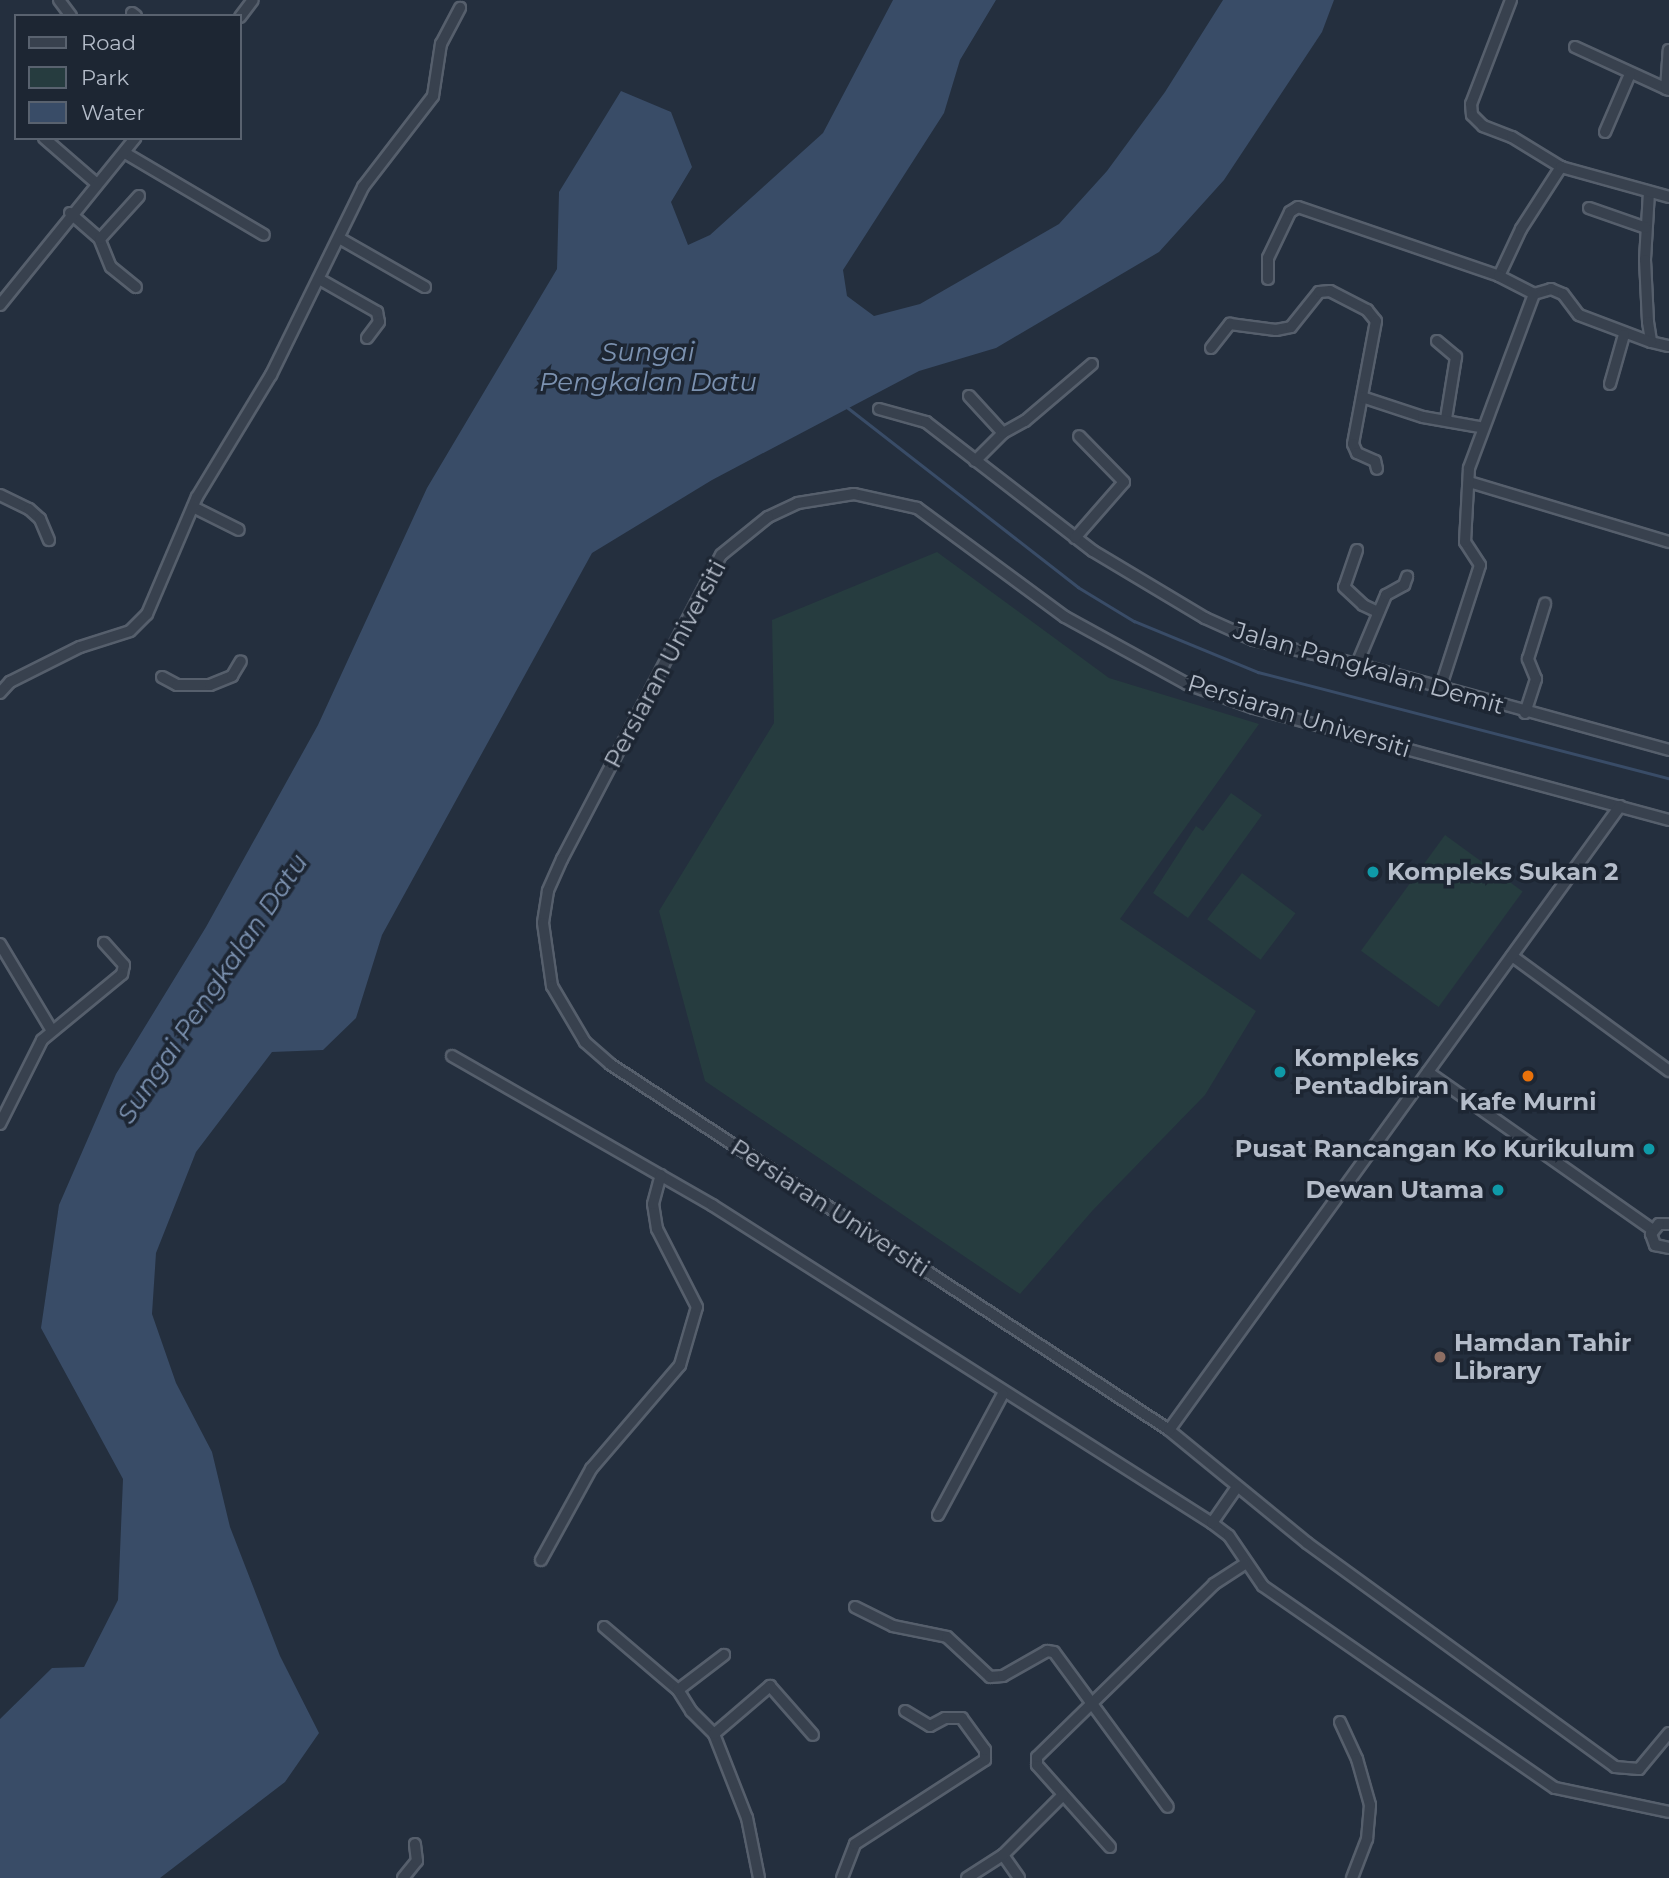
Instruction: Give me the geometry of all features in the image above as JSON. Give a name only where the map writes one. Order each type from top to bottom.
[{"type":"street","points":[[242,14],[253,0]]},
{"type":"street","points":[[1511,0],[1475,92],[1472,115],[1483,126],[1512,137],[1561,167],[1669,197]]},
{"type":"street","points":[[0,693],[22,676],[139,624],[154,601],[193,507],[271,376],[363,187],[433,96],[442,44],[460,8]]},
{"type":"street","points":[[1575,47],[1667,89],[1669,50]]},
{"type":"street","points":[[1605,132],[1630,74]]},
{"type":"street","points":[[46,140],[96,183]]},
{"type":"street","points":[[0,305],[70,213],[134,140]]},
{"type":"street","points":[[125,153],[264,235]]},
{"type":"street","points":[[1500,276],[1521,229],[1561,167]]},
{"type":"street","points":[[1649,192],[1646,229],[1651,342]]},
{"type":"street","points":[[100,239],[139,196]]},
{"type":"street","points":[[1268,279],[1268,258],[1290,212],[1297,207],[1500,276],[1534,294],[1551,289],[1563,294],[1579,315],[1624,335],[1669,346]]},
{"type":"street","points":[[1589,208],[1646,229]]},
{"type":"street","points":[[70,213],[100,239],[111,267],[136,287]]},
{"type":"street","points":[[340,237],[425,287]]},
{"type":"street","points":[[319,279],[377,312],[379,322],[367,338]]},
{"type":"street","points":[[1211,348],[1230,324],[1276,330],[1291,327],[1319,292],[1330,291],[1367,310],[1376,321],[1353,450],[1375,461],[1377,469]]},
{"type":"street","points":[[1440,689],[1480,565],[1465,541],[1469,482],[1480,428],[1534,294]]},
{"type":"street","points":[[1609,384],[1624,335]]},
{"type":"street","points":[[1437,341],[1456,357],[1446,419]]},
{"type":"street","points":[[975,461],[1003,433],[1025,421],[1092,364]]},
{"type":"street","points":[[969,396],[1003,433]]},
{"type":"street","points":[[1362,397],[1423,417],[1446,419],[1480,428]]},
{"type":"street","name":"Jalan Pangkalan Demit","points":[[878,409],[926,422],[1076,538],[1205,618],[1254,640],[1357,664],[1525,713],[1669,750]]},
{"type":"street","points":[[1076,538],[1124,482],[1079,436]]},
{"type":"street","points":[[1469,482],[1669,542]]},
{"type":"street","name":"Persiaran Universiti","points":[[1669,820],[1254,708],[1187,684],[1065,617],[917,508],[884,498],[854,494],[798,503],[744,533],[721,555],[548,891],[543,923],[545,957],[552,986],[568,1019],[610,1064],[1169,1430],[1307,1544],[1615,1767],[1639,1769],[1669,1733]]},
{"type":"street","points":[[0,495],[29,509],[40,519],[49,540]]},
{"type":"street","points":[[193,507],[239,530]]},
{"type":"street","points":[[1357,550],[1344,587],[1363,605],[1378,612]]},
{"type":"street","points":[[1357,664],[1388,592],[1401,588],[1407,577]]},
{"type":"street","points":[[1525,713],[1536,679],[1528,659],[1545,604]]},
{"type":"street","points":[[162,677],[177,685],[210,685],[232,676],[241,661]]},
{"type":"street","points":[[1169,1430],[1620,807]]},
{"type":"street","points":[[0,1124],[16,1099],[26,1064],[52,1031],[122,974],[124,965],[104,943]]},
{"type":"street","points":[[0,944],[52,1031]]},
{"type":"street","points":[[1512,956],[1669,1071]]},
{"type":"street","points":[[452,1056],[661,1175],[1003,1394],[1212,1523],[1232,1541],[1245,1564],[1263,1586],[1555,1788],[1669,1812]]},
{"type":"street","points":[[1428,1072],[1653,1230],[1655,1245],[1669,1248]]},
{"type":"street","points":[[541,1560],[591,1469],[680,1365],[697,1307],[657,1229],[653,1204],[661,1175]]},
{"type":"street","points":[[1653,1230],[1669,1224]]},
{"type":"street","points":[[937,1515],[1003,1394]]},
{"type":"street","points":[[1212,1523],[1237,1487]]},
{"type":"street","points":[[1110,1847],[1063,1796],[1036,1759],[1214,1584],[1245,1564]]},
{"type":"street","points":[[855,1607],[893,1626],[947,1637],[990,1677],[1054,1653],[1090,1706],[1168,1807]]},
{"type":"street","points":[[604,1628],[678,1690],[691,1711],[714,1734],[747,1818],[760,1878]]},
{"type":"street","points":[[678,1690],[724,1655]]},
{"type":"street","points":[[714,1734],[770,1686],[813,1735]]},
{"type":"street","points":[[842,1878],[855,1844],[985,1760],[985,1750],[962,1718],[945,1718],[930,1726],[905,1712]]},
{"type":"street","points":[[1340,1722],[1357,1759],[1370,1805],[1367,1839],[1352,1878]]},
{"type":"street","points":[[967,1878],[1003,1855],[1063,1796]]},
{"type":"street","points":[[403,1878],[417,1861],[415,1844]]},
{"type":"street","points":[[1003,1855],[1018,1878]]},
{"type":"green space","points":[[937,552],[1109,678],[1259,724],[1120,919],[1256,1011],[1205,1095],[1093,1210],[1020,1294],[705,1081],[659,911],[774,723],[772,620]]},
{"type":"green space","points":[[1231,793],[1262,815],[1188,918],[1153,893],[1196,826],[1203,831]]},
{"type":"green space","points":[[1445,835],[1523,891],[1439,1007],[1361,951]]},
{"type":"green space","points":[[1242,873],[1296,913],[1261,960],[1207,919]]},
{"type":"water","name":"Sungai Pengkalan Datu","points":[[893,0],[996,0],[960,60],[944,113],[843,270],[847,296],[874,316],[920,304],[1059,224],[1107,171],[1165,92],[1223,0],[1334,0],[1322,32],[1224,180],[1159,252],[996,348],[919,371],[712,480],[592,553],[382,935],[356,1018],[323,1050],[272,1052],[196,1152],[156,1253],[152,1314],[176,1383],[212,1452],[230,1527],[280,1656],[319,1733],[285,1782],[160,1878],[0,1878],[0,1719],[52,1668],[84,1667],[118,1600],[123,1479],[41,1328],[59,1205],[116,1074],[206,927],[318,725],[427,488],[557,269],[559,192],[621,91],[671,112],[692,167],[671,202],[688,245],[710,235],[823,133]]},
{"type":"waterway","points":[[847,407],[1078,587],[1134,621],[1258,672],[1669,778]]},
{"type":"place","name":"Kompleks Sukan 2","points":[[1373,872]]},
{"type":"place","name":"Kompleks Pentadbiran","points":[[1280,1072]]},
{"type":"place","name":"Kafe Murni","points":[[1528,1076]]},
{"type":"place","name":"Pusat Rancangan Ko Kurikulum","points":[[1649,1149]]},
{"type":"place","name":"Dewan Utama","points":[[1498,1190]]},
{"type":"place","name":"Hamdan Tahir Library","points":[[1440,1357]]}]
